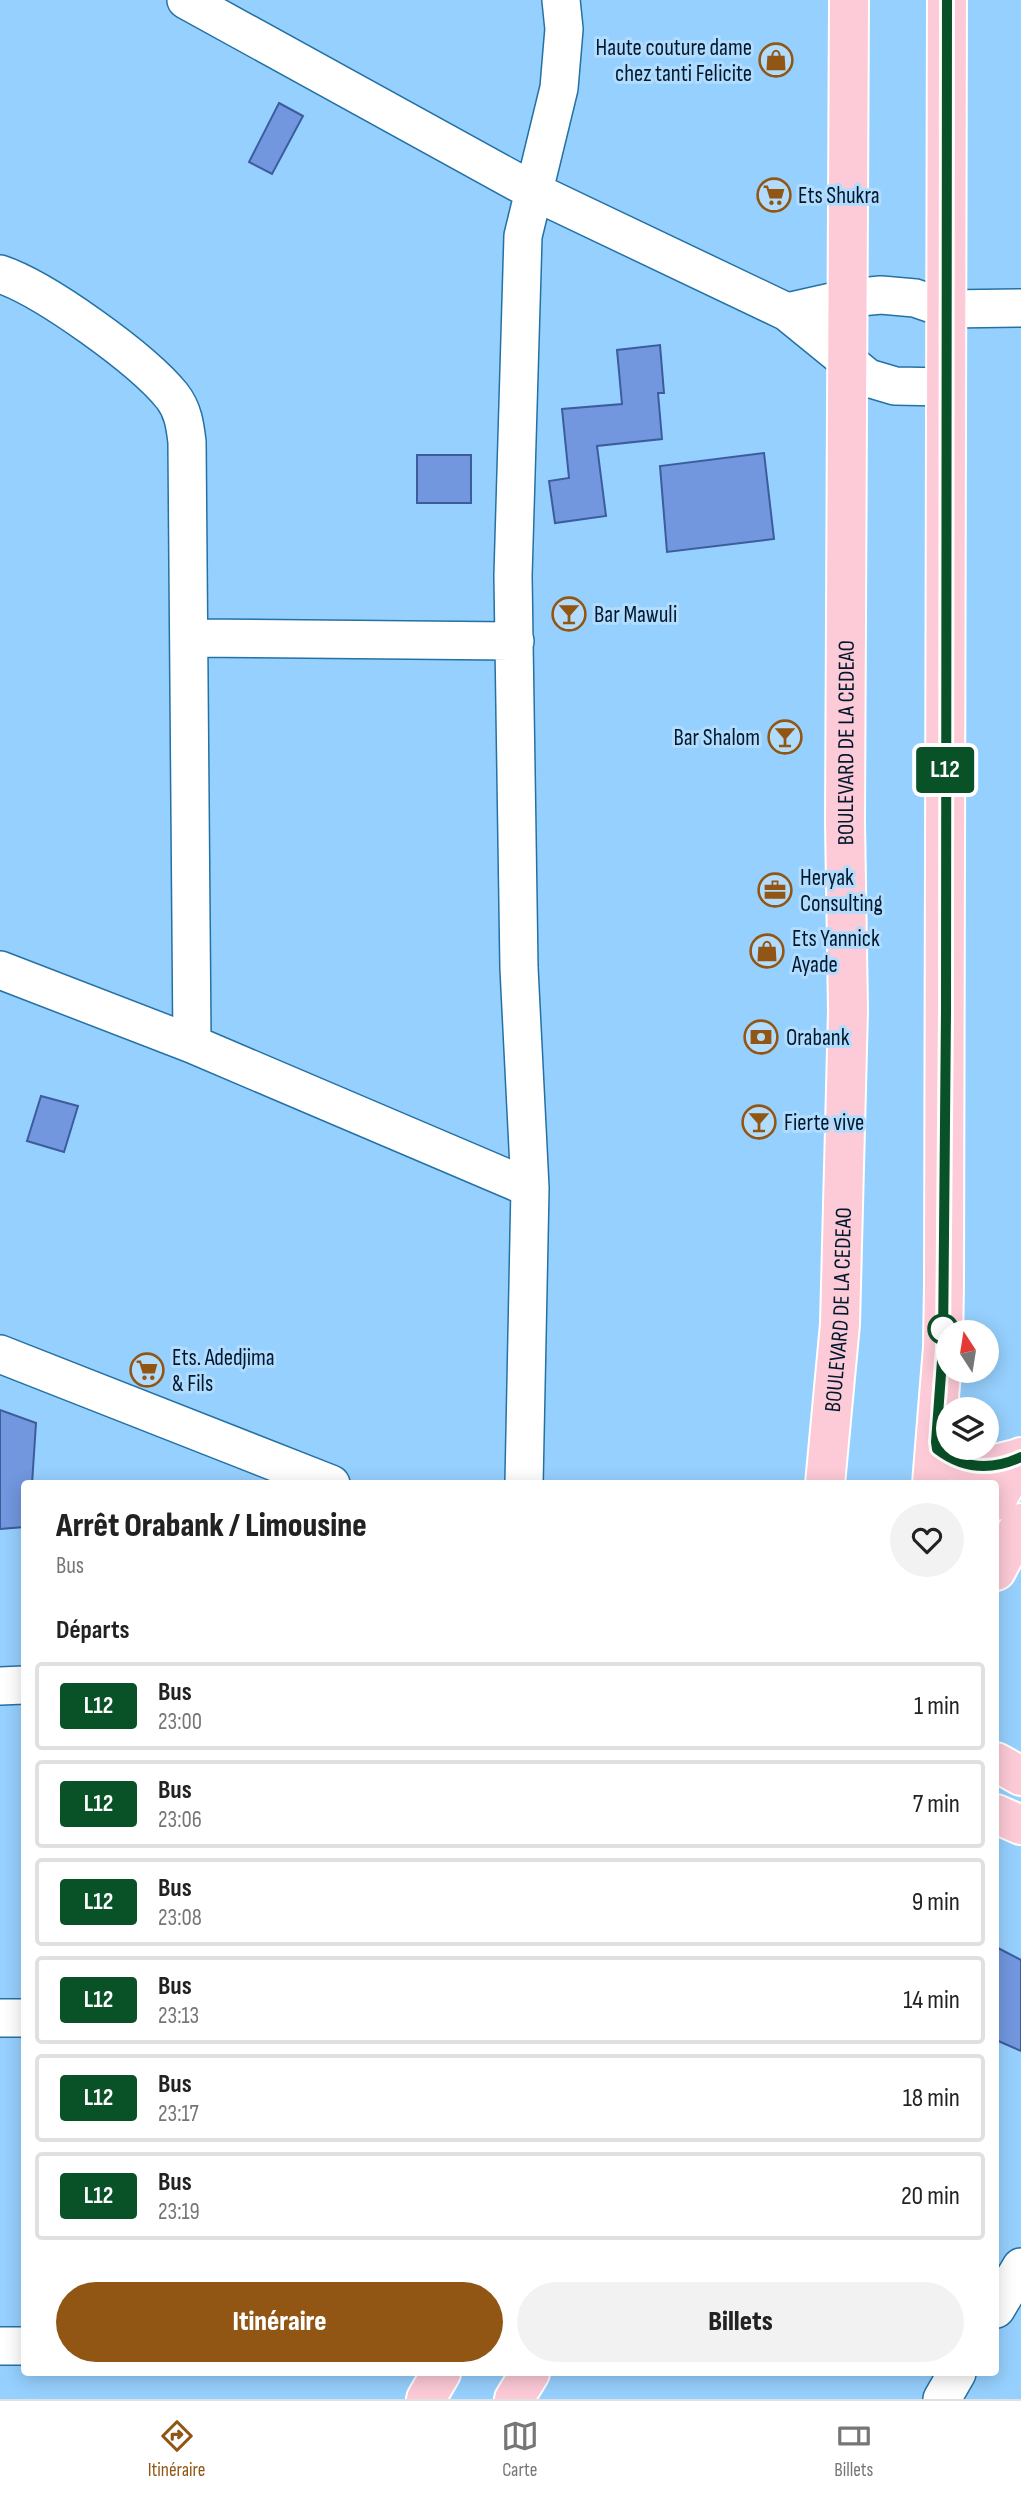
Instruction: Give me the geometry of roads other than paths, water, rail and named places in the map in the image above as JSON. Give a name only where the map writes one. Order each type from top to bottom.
[{"type":"main road","name":"BOULEVARD DE LA CEDEAO","points":[[825,1480],[840,1324],[848,1010],[845,822],[849,0]]},
{"type":"main road","points":[[939,1397],[944,1256],[947,0]]},
{"type":"main road","points":[[932,1480],[936,1442]]},
{"type":"main road","points":[[954,1460],[962,1465],[987,1466],[1021,1457]]},
{"type":"main road","points":[[999,1496],[1021,1457]]},
{"type":"main road","points":[[999,1565],[1021,1523]]},
{"type":"main road","points":[[999,1764],[1021,1776]]},
{"type":"main road","points":[[999,1815],[1021,1825]]},
{"type":"main road","points":[[426,2399],[439,2376]]},
{"type":"main road","points":[[514,2399],[528,2376]]},
{"type":"street","points":[[186,0],[533,191],[787,312],[868,378],[895,386],[947,387]]},
{"type":"street","points":[[524,1480],[530,1188],[519,968],[513,576],[523,236],[559,88],[564,29],[561,0]]},
{"type":"street","points":[[0,274],[36,289],[145,368],[173,397],[184,418],[187,442],[190,638],[192,1044]]},
{"type":"street","points":[[787,312],[849,298],[881,295],[915,298],[947,309],[1021,308]]},
{"type":"street","points":[[190,638],[515,641]]},
{"type":"street","points":[[0,970],[192,1044],[530,1188]]},
{"type":"street","points":[[0,1354],[321,1480]]},
{"type":"street","points":[[0,1686],[21,1685]]},
{"type":"street","points":[[0,2018],[21,2018]]},
{"type":"street","points":[[999,2304],[1021,2267]]},
{"type":"street","points":[[0,2346],[21,2346]]},
{"type":"street","points":[[942,2399],[955,2376]]},
{"type":"place","name":"Haute couture dame chez tanti Felicite","points":[[776,60]]},
{"type":"place","name":"Ets Shukra","points":[[774,195]]},
{"type":"place","name":"Bar Mawuli","points":[[569,614]]},
{"type":"place","name":"Bar Shalom","points":[[785,737]]},
{"type":"place","name":"Heryak Consulting","points":[[775,890]]},
{"type":"place","name":"Ets Yannick Ayade","points":[[767,951]]},
{"type":"place","name":"Orabank","points":[[761,1037]]},
{"type":"place","name":"Fierte vive","points":[[759,1122]]},
{"type":"place","name":"Ets. Adedjima & Fils","points":[[147,1370]]}]
